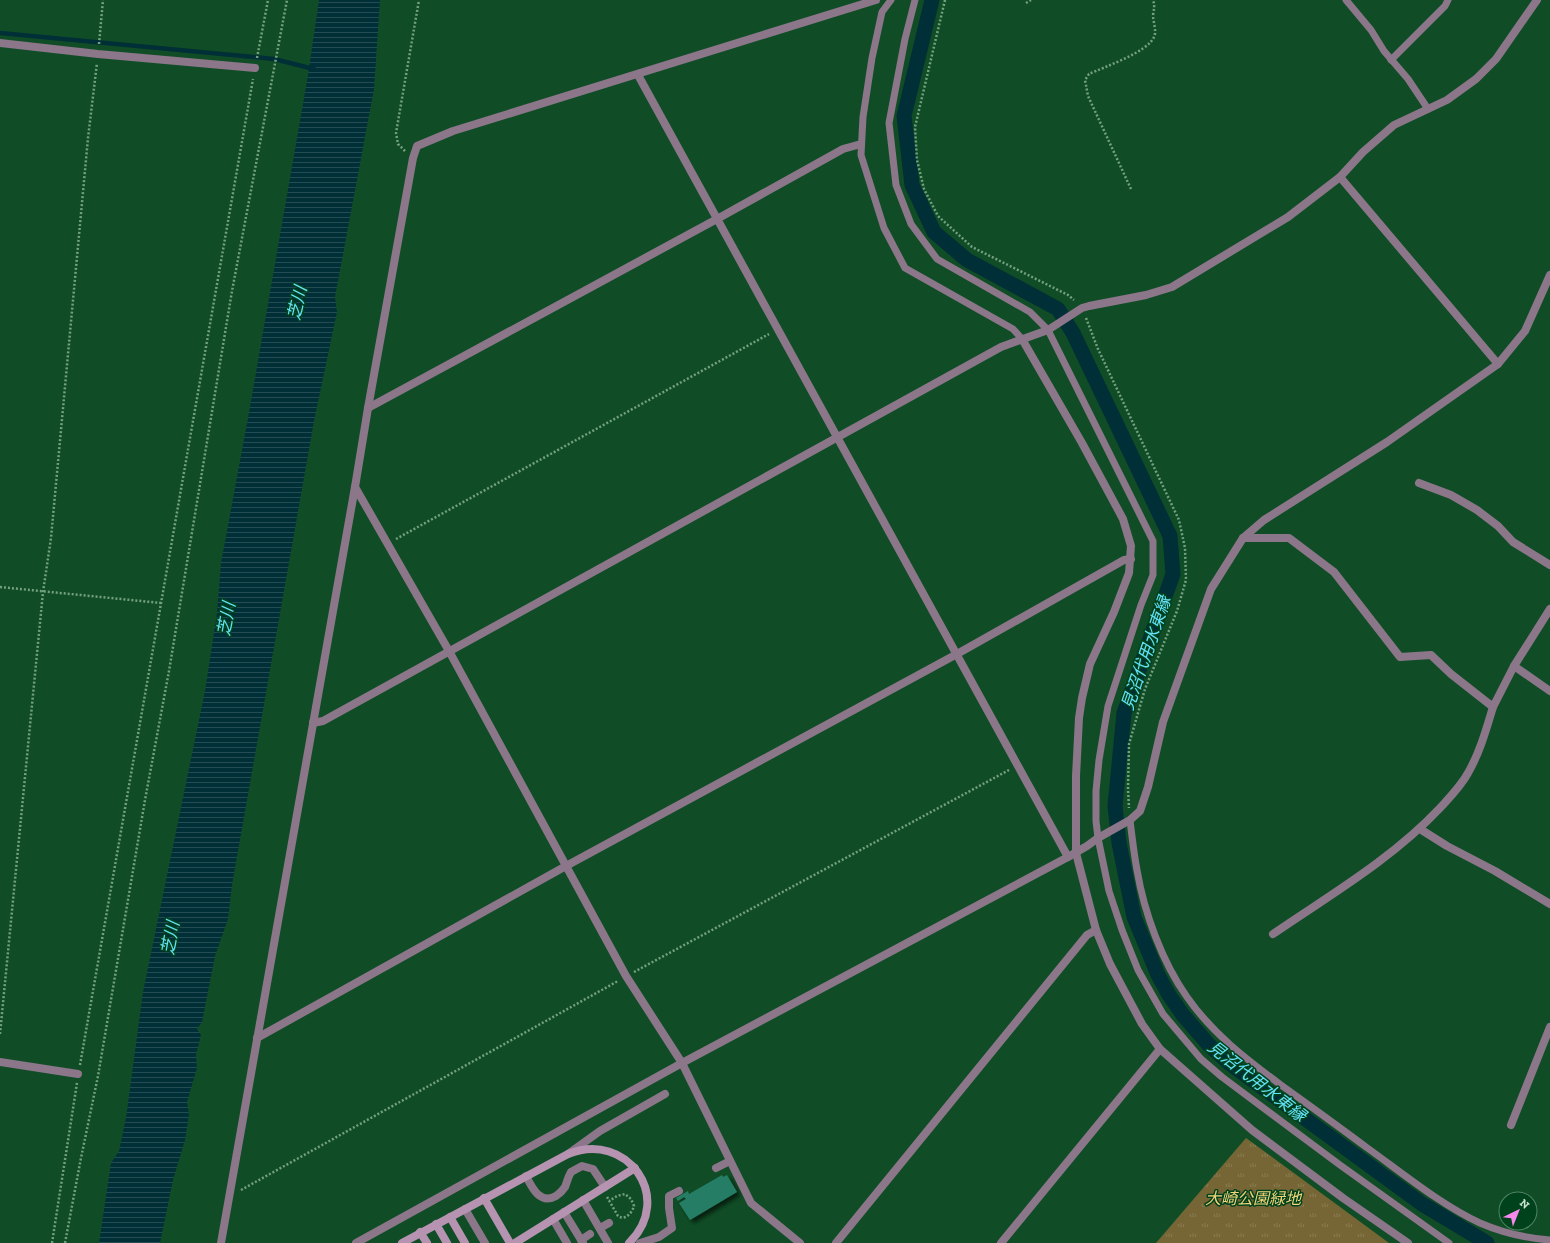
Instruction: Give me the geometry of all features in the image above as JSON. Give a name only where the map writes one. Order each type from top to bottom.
[{"type":"street","points":[[221,1243],[368,408],[413,158],[417,146],[453,131],[638,75],[876,0]]},
{"type":"street","points":[[313,723],[323,721],[1001,347],[1052,328],[1089,306],[1146,295],[1172,287],[1288,217],[1340,177],[1364,152],[1394,125],[1447,100],[1476,80],[1496,59],[1537,0]]},
{"type":"street","points":[[0,43],[98,54],[255,68]]},
{"type":"street","points":[[638,75],[1068,857]]},
{"type":"street","points":[[368,408],[843,149],[862,144]]},
{"type":"street","points":[[1340,177],[1498,364]]},
{"type":"street","points":[[356,1243],[682,1062],[1076,853],[1100,836],[1128,821],[1140,811],[1143,803],[1163,722],[1211,589],[1243,538],[1264,520],[1387,442],[1498,364],[1525,331],[1550,275]]},
{"type":"street","points":[[1022,338],[1082,443],[1123,519],[1131,546],[1129,573],[1090,664],[1079,718],[1076,776],[1076,853],[1096,930],[1110,964],[1125,995],[1142,1024],[1160,1049],[1252,1130],[1343,1198],[1408,1243]]},
{"type":"street","points":[[1419,483],[1451,495],[1477,510],[1498,526],[1513,542],[1550,565]]},
{"type":"street","points":[[355,487],[449,651],[626,976],[682,1062],[751,1203],[800,1243]]},
{"type":"street","points":[[1243,538],[1289,538],[1334,572],[1400,657],[1431,655],[1451,674],[1493,708]]},
{"type":"street","points":[[257,1038],[566,866],[957,654],[1124,560],[1131,559]]},
{"type":"street","points":[[1273,934],[1344,886],[1420,829],[1454,794],[1468,774],[1478,751],[1493,708],[1514,666],[1550,609]]},
{"type":"street","points":[[1514,666],[1550,690]]},
{"type":"street","points":[[1420,829],[1440,842],[1495,871],[1550,904]]},
{"type":"street","points":[[836,1243],[1087,935],[1096,930]]},
{"type":"street","points":[[1511,1125],[1550,1027]]},
{"type":"street","points":[[1001,1243],[1160,1049]]},
{"type":"street","points":[[0,1062],[78,1074]]},
{"type":"street","points":[[568,1154],[600,1131],[665,1094]]},
{"type":"street","points":[[402,1243],[568,1154],[578,1150],[592,1148],[608,1150],[622,1157],[635,1168],[640,1176],[647,1195],[647,1209],[644,1223],[629,1243]]},
{"type":"street","points":[[716,1168],[730,1161]]},
{"type":"street","points":[[526,1176],[536,1194],[546,1199],[552,1198],[558,1194],[564,1187],[570,1172],[582,1166],[593,1169],[603,1188]]},
{"type":"street","points":[[515,1243],[635,1168]]},
{"type":"street","points":[[640,1243],[659,1236],[672,1228],[669,1196],[678,1191]]},
{"type":"street","points":[[484,1198],[510,1243]]},
{"type":"street","points":[[583,1200],[608,1243]]},
{"type":"street","points":[[465,1209],[485,1243]]},
{"type":"street","points":[[564,1212],[582,1241],[590,1234]]},
{"type":"street","points":[[450,1217],[465,1243]]},
{"type":"street","points":[[553,1219],[567,1243]]},
{"type":"street","points":[[600,1228],[609,1223]]},
{"type":"street","points":[[436,1224],[447,1243]]},
{"type":"street","points":[[420,1232],[427,1243]]},
{"type":"lane","points":[[891,0],[882,12],[872,58],[863,117],[861,155],[884,228],[905,268],[1013,328],[1022,338]]},
{"type":"lane","points":[[914,0],[889,123],[896,185],[911,224],[937,259],[1030,312],[1052,328],[1153,541],[1153,575],[1141,605],[1108,706],[1096,791],[1096,821],[1109,891],[1122,930],[1138,970],[1163,1014],[1201,1059],[1222,1077],[1340,1165],[1449,1243]]},
{"type":"lane","points":[[1346,0],[1371,30],[1391,60],[1408,79],[1428,109]]},
{"type":"lane","points":[[1391,60],[1445,6],[1448,0]]},
{"type":"lane","points":[[1128,821],[1137,871],[1147,912],[1164,956],[1186,996],[1215,1032],[1242,1056],[1266,1074],[1436,1197],[1461,1213],[1478,1222],[1511,1235],[1532,1239],[1550,1240]]},
{"type":"path","points":[[0,1034],[43,592],[51,538],[88,138],[103,0]]},
{"type":"path","points":[[258,51],[268,0]]},
{"type":"path","points":[[65,1243],[80,1158],[98,1076],[145,800],[169,671],[232,291],[287,0]]},
{"type":"path","points":[[413,158],[398,144],[396,132],[419,0]]},
{"type":"path","points":[[945,0],[915,127],[917,160],[924,189],[938,216],[972,247],[1072,298]]},
{"type":"path","points":[[1026,3],[1031,0]]},
{"type":"path","points":[[1131,189],[1088,96],[1085,80],[1089,74],[1139,52],[1150,43],[1155,36],[1153,16],[1155,8],[1153,0]]},
{"type":"path","points":[[52,1243],[78,1074],[255,68]]},
{"type":"path","points":[[388,544],[778,329]]},
{"type":"path","points":[[0,587],[161,604]]},
{"type":"path","points":[[228,1197],[626,976],[1017,765]]},
{"type":"path","points":[[603,1188],[609,1201],[620,1218],[630,1214],[634,1206],[631,1199],[625,1194],[609,1201]]},
{"type":"green space","name":"大崎公園緑地","points":[[1246,1138],[1389,1243],[1156,1243]]},
{"type":"water","name":"芝川","points":[[319,0],[380,0],[374,89],[335,297],[337,312],[314,421],[232,885],[228,919],[215,956],[202,1022],[197,1029],[201,1035],[196,1055],[197,1068],[187,1102],[189,1114],[185,1140],[173,1180],[160,1243],[99,1243],[111,1163],[119,1151],[126,1118],[143,992],[205,691],[217,613],[221,563],[308,75]]},
{"type":"building","points":[[722,1175],[723,1177],[727,1175],[737,1192],[690,1220],[679,1203],[686,1199],[684,1197],[678,1201],[676,1198],[688,1191],[689,1194]]},
{"type":"waterway","name":"見沼代用水東縁","points":[[932,0],[904,116],[912,185],[934,232],[967,260],[1058,309],[1073,333],[1170,536],[1173,574],[1124,713],[1115,806],[1119,843],[1134,917],[1158,975],[1169,995],[1183,1015],[1209,1045],[1229,1063],[1422,1204],[1487,1243]]},
{"type":"waterway","points":[[0,33],[274,59],[314,69]]}]
